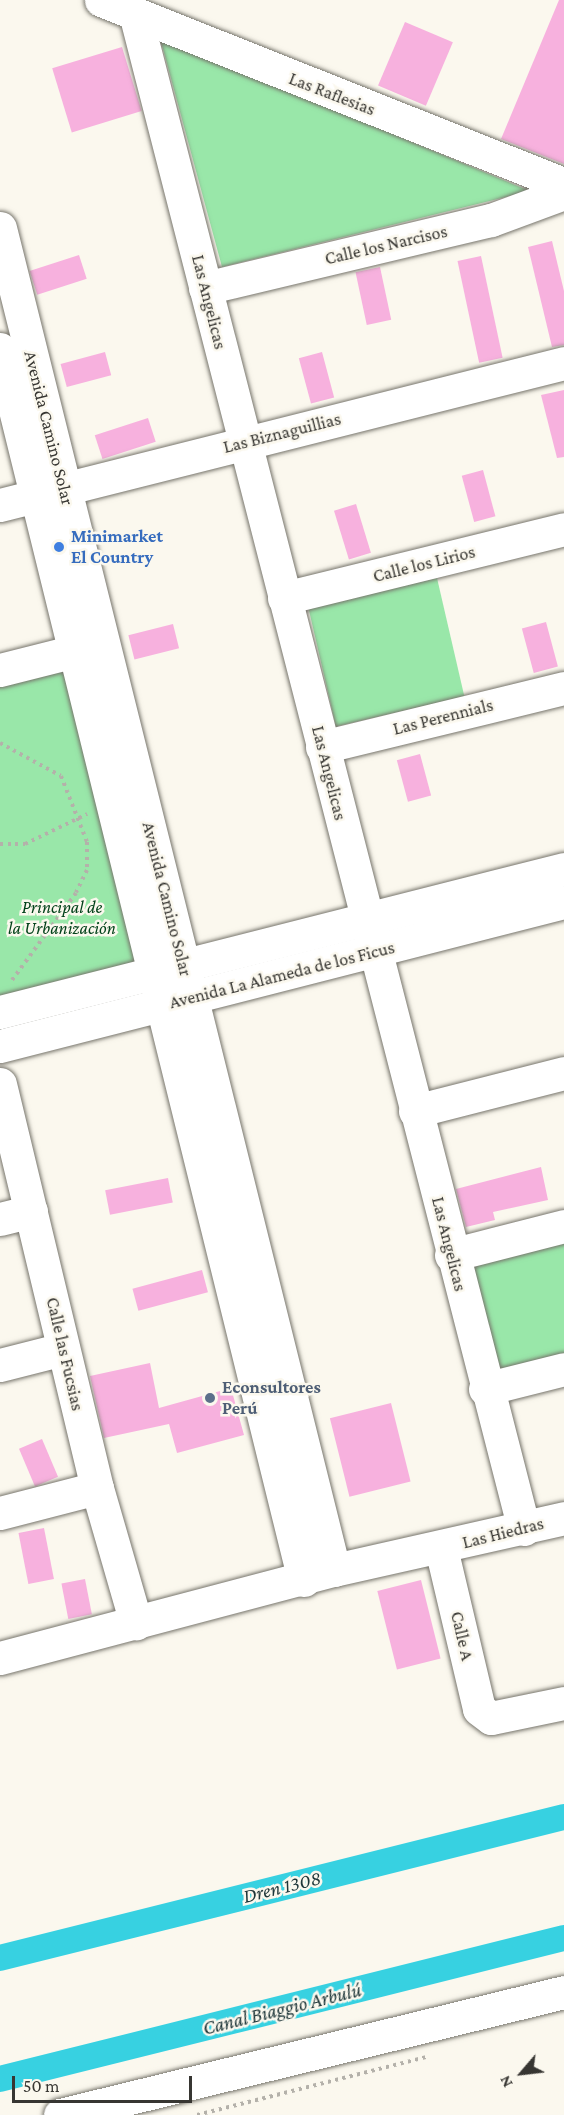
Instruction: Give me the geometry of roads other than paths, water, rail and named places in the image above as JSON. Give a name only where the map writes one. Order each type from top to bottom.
[{"type":"street","name":"Las Raflesias","points":[[100,0],[136,17],[564,184]]},
{"type":"street","name":"Las Angelicas","points":[[136,17],[485,1389],[524,1529]]},
{"type":"street","name":"Calle los Narcisos","points":[[205,288],[491,220],[564,194]]},
{"type":"street","name":"Avenida Camino Solar","points":[[0,228],[50,492],[319,1575]]},
{"type":"street","name":"Avenida Camino Solar","points":[[0,349],[50,492]]},
{"type":"street","name":"Las Biznaguillias","points":[[0,505],[564,363]]},
{"type":"street","name":"Calle los Lirios","points":[[284,598],[564,529]]},
{"type":"street","points":[[0,670],[89,648]]},
{"type":"street","name":"Las Perennials","points":[[322,747],[564,688]]},
{"type":"street","name":"Avenida La Alameda de los Ficus","points":[[4,998],[168,968],[564,869]]},
{"type":"street","name":"Avenida La Alameda de los Ficus","points":[[0,1046],[374,953],[564,902]]},
{"type":"street","points":[[415,1111],[564,1073]]},
{"type":"street","name":"Calle las Fucsias","points":[[0,1084],[15,1215],[63,1349],[97,1488],[136,1623]]},
{"type":"street","points":[[451,1255],[564,1226]]},
{"type":"street","points":[[0,1365],[63,1349]]},
{"type":"street","points":[[485,1389],[564,1369]]},
{"type":"street","points":[[0,1513],[97,1488]]},
{"type":"street","name":"Las Hiedras","points":[[0,1658],[319,1575],[564,1518]]},
{"type":"street","name":"Calle A","points":[[441,1548],[479,1709],[491,1718],[564,1703]]},
{"type":"street","points":[[60,2115],[564,1992]]},
{"type":"waterway","name":"Dren 1308","points":[[0,1958],[564,1817]]},
{"type":"waterway","name":"Canal Biaggio Arbulú","points":[[0,2079],[564,1938]]},
{"type":"place","name":"Minimarket El Country","points":[[59,547]]},
{"type":"place","name":"Econsultores Perú","points":[[210,1398]]},
{"type":"park label","name":"Principal de la Urbanización","points":[[62,918]]}]
